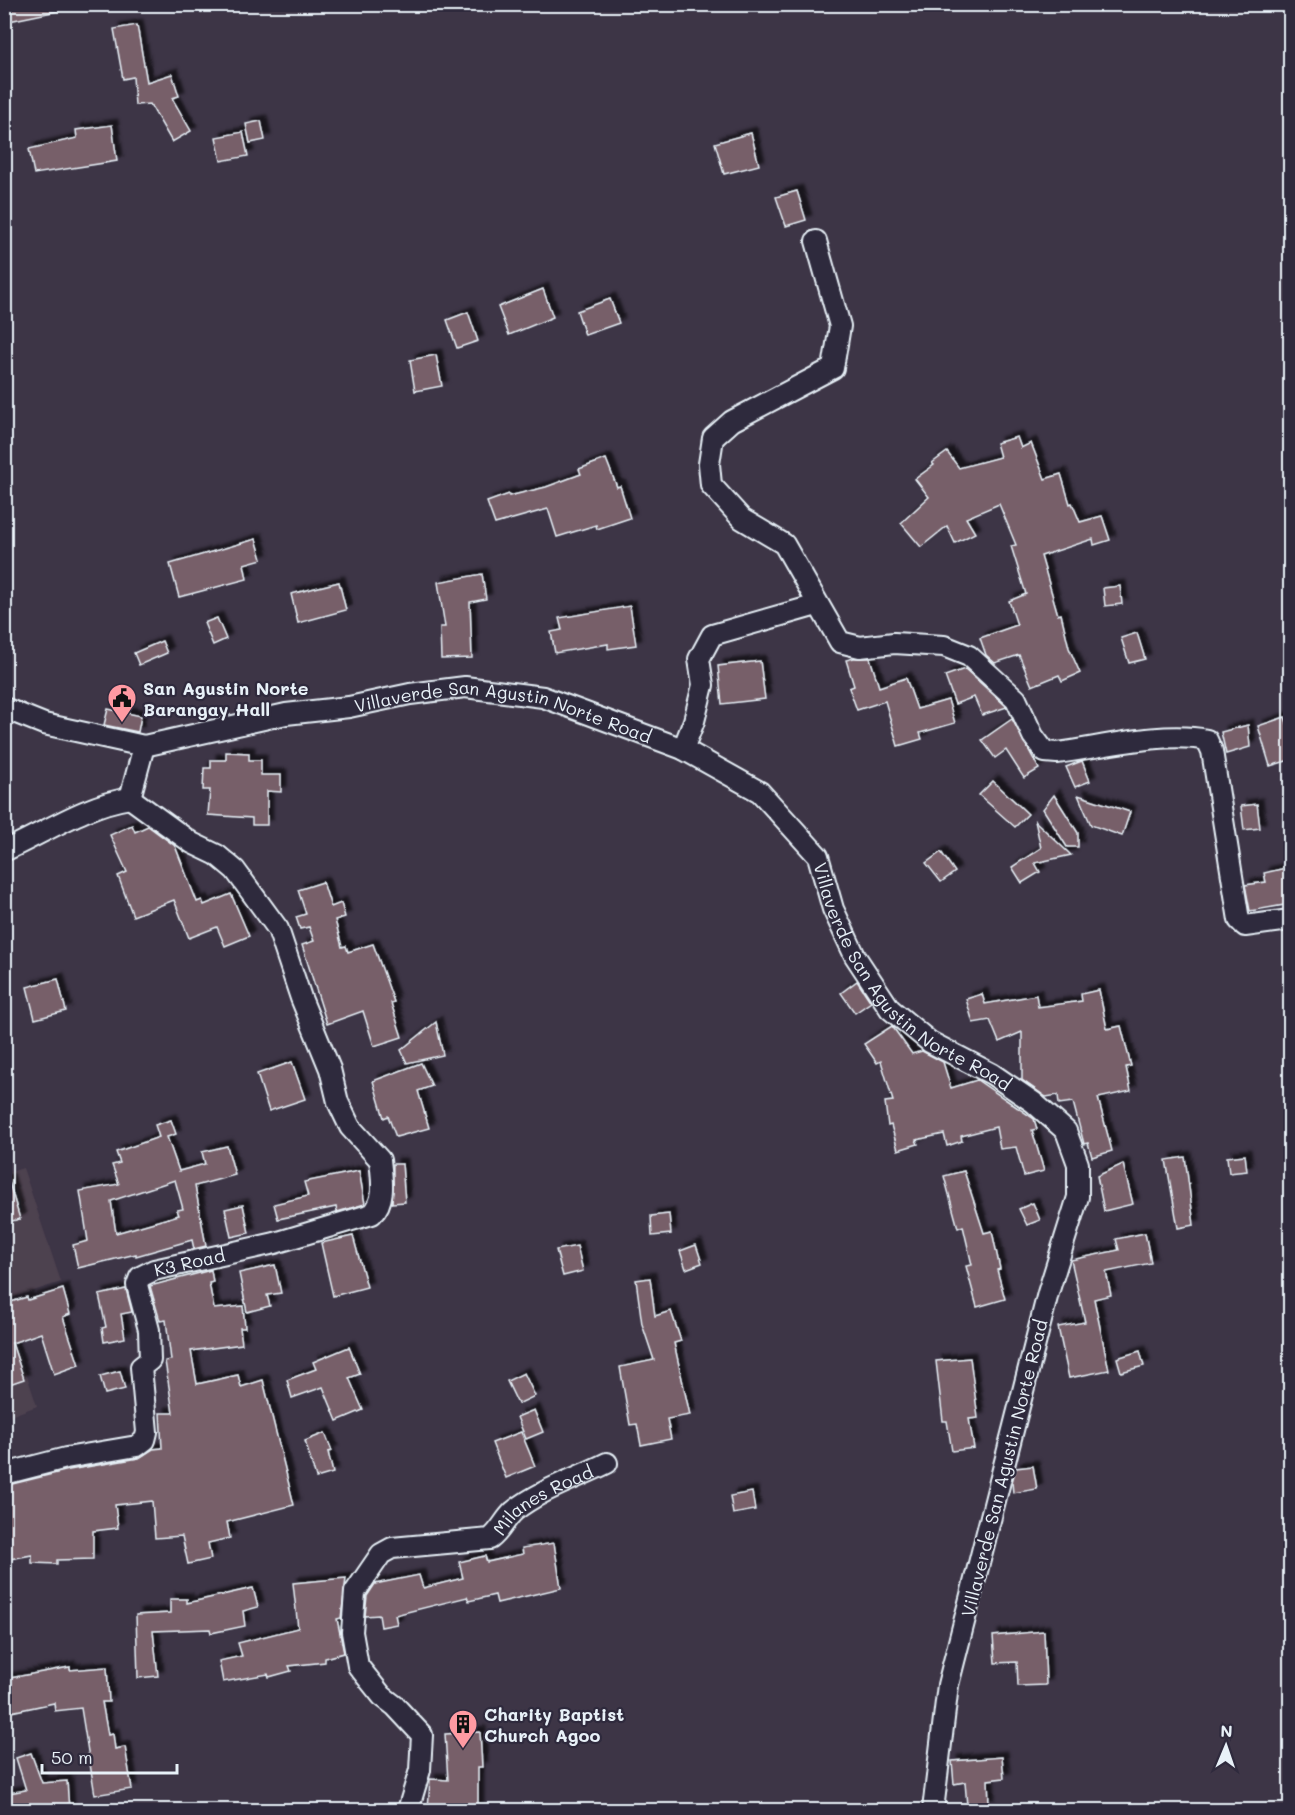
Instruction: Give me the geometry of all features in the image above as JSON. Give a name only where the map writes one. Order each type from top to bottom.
[{"type":"street","points":[[816,241],[840,326],[833,368],[732,421],[713,438],[709,464],[711,484],[742,519],[784,544],[840,642],[860,648],[894,643],[944,646],[969,656],[1016,699],[1033,736],[1045,752],[1058,753],[1170,738],[1190,737],[1207,740],[1212,751],[1239,920],[1245,926],[1290,920]]},
{"type":"street","points":[[684,749],[703,685],[699,659],[712,635],[817,605]]},
{"type":"street","name":"Villaverde San Agustin Norte Road","points":[[4,708],[44,724],[144,746],[286,714],[349,707],[410,694],[465,687],[543,697],[684,749],[760,792],[818,856],[833,909],[851,946],[890,1009],[930,1042],[992,1074],[1046,1112],[1066,1131],[1078,1164],[1078,1197],[1048,1293],[948,1684],[933,1810]]},
{"type":"street","points":[[4,851],[51,830],[79,813],[109,801],[130,798],[144,746]]},
{"type":"street","name":"K3 Road","points":[[4,1474],[66,1458],[137,1446],[145,1440],[147,1432],[141,1367],[150,1360],[148,1330],[137,1285],[140,1277],[154,1270],[275,1243],[372,1214],[379,1207],[382,1197],[380,1160],[350,1127],[338,1102],[330,1069],[301,998],[278,929],[235,870],[130,798]]},
{"type":"street","name":"Milanes Road","points":[[408,1810],[420,1770],[423,1740],[412,1723],[382,1696],[357,1666],[352,1632],[355,1592],[384,1552],[392,1548],[490,1539],[499,1533],[504,1520],[526,1503],[607,1463]]},
{"type":"shaded area","points":[[23,1168],[61,1282],[5,1300],[5,1174]]},
{"type":"shaded area","points":[[4,1307],[37,1406],[5,1418],[4,1418]]},
{"type":"building","points":[[4,4],[57,4],[58,11],[4,22]]},
{"type":"building","points":[[137,25],[147,82],[172,74],[179,96],[172,98],[191,131],[172,142],[150,104],[135,105],[133,77],[123,79],[114,29]]},
{"type":"building","points":[[261,121],[265,140],[250,143],[246,124]]},
{"type":"building","points":[[112,125],[117,161],[34,174],[29,149],[77,138],[76,130]]},
{"type":"building","points":[[243,132],[248,156],[221,161],[216,137]]},
{"type":"building","points":[[751,133],[759,165],[724,174],[715,143]]},
{"type":"building","points":[[797,191],[806,220],[786,226],[776,197]]},
{"type":"building","points":[[543,289],[553,317],[509,335],[498,307]]},
{"type":"building","points":[[610,299],[619,323],[585,335],[577,311]]},
{"type":"building","points":[[468,312],[478,341],[457,348],[447,320]]},
{"type":"building","points":[[436,355],[442,386],[415,391],[410,360]]},
{"type":"building","points":[[1017,437],[1021,448],[1031,443],[1045,479],[1061,474],[1070,504],[1072,503],[1080,522],[1102,516],[1110,540],[1094,545],[1093,539],[1041,556],[1058,615],[1061,614],[1069,648],[1080,673],[1062,681],[1059,675],[1032,686],[1019,655],[995,663],[986,655],[980,638],[1017,625],[1009,601],[1026,594],[1011,546],[1016,545],[999,504],[966,518],[975,533],[955,543],[947,526],[921,547],[901,523],[929,497],[915,479],[934,465],[932,463],[947,452],[959,468],[1000,457],[996,443]]},
{"type":"building","points":[[606,459],[617,487],[620,486],[630,518],[597,529],[596,525],[557,537],[548,509],[495,524],[487,502],[509,494],[509,496],[546,487],[581,474],[579,469]]},
{"type":"building","points":[[256,539],[262,559],[244,564],[247,579],[179,597],[170,564]]},
{"type":"building","points":[[482,574],[486,599],[470,602],[472,658],[441,659],[440,627],[445,627],[438,582]]},
{"type":"building","points":[[339,582],[346,610],[298,623],[291,594]]},
{"type":"building","points":[[1120,586],[1122,604],[1105,606],[1103,588]]},
{"type":"building","points":[[630,606],[636,645],[608,649],[608,644],[555,653],[551,632],[562,630],[559,618]]},
{"type":"building","points":[[217,618],[226,639],[213,645],[204,623]]},
{"type":"building","points":[[1137,633],[1145,659],[1129,663],[1121,638]]},
{"type":"building","points":[[162,641],[167,653],[139,665],[134,653]]},
{"type":"building","points":[[870,658],[879,687],[906,678],[917,709],[948,700],[955,723],[920,733],[922,739],[898,746],[885,701],[857,710],[849,688],[854,686],[846,660]]},
{"type":"building","points":[[760,661],[765,699],[722,704],[718,666]]},
{"type":"building","points":[[965,669],[1007,707],[982,715],[974,697],[955,704],[945,676]]},
{"type":"building","name":"San Agustin Norte Barangay Hall","points":[[108,709],[141,716],[138,732],[104,725]]},
{"type":"building","points":[[1285,717],[1290,732],[1290,760],[1270,766],[1258,726]]},
{"type":"building","points":[[1012,719],[1039,769],[1024,778],[1006,750],[995,758],[982,740]]},
{"type":"building","points":[[1248,725],[1250,747],[1226,754],[1221,732]]},
{"type":"building","points":[[226,752],[249,753],[249,760],[261,760],[261,775],[281,775],[281,792],[267,791],[267,825],[252,825],[252,818],[208,815],[210,790],[203,790],[204,768],[211,768],[211,760],[226,760]]},
{"type":"building","points":[[1082,761],[1090,781],[1075,787],[1066,767]]},
{"type":"building","points":[[993,781],[1028,814],[1015,827],[979,795]]},
{"type":"building","points":[[1054,795],[1078,833],[1078,847],[1067,847],[1043,809]]},
{"type":"building","points":[[1078,795],[1130,812],[1122,836],[1091,825]]},
{"type":"building","points":[[1257,804],[1260,828],[1244,830],[1241,806]]},
{"type":"building","points":[[1035,821],[1071,855],[1035,863],[1040,872],[1022,883],[1012,867],[1041,848]]},
{"type":"building","points":[[132,825],[135,832],[148,826],[175,846],[197,902],[202,900],[204,905],[231,894],[249,936],[225,946],[217,927],[189,938],[174,900],[133,916],[118,876],[127,872],[110,835]]},
{"type":"building","points":[[941,852],[955,872],[941,882],[926,863]]},
{"type":"building","points":[[1290,867],[1290,904],[1250,911],[1245,885],[1266,882],[1264,873]]},
{"type":"building","points":[[323,882],[331,907],[341,903],[345,917],[335,920],[342,947],[346,946],[348,952],[373,944],[394,1002],[391,1003],[402,1037],[374,1046],[363,1011],[327,1024],[302,945],[314,941],[309,927],[300,929],[296,917],[306,914],[298,890]]},
{"type":"building","points":[[58,979],[66,1011],[35,1019],[27,987]]},
{"type":"building","points":[[857,981],[871,1002],[855,1013],[841,993]]},
{"type":"building","points":[[1099,990],[1107,1029],[1121,1026],[1131,1066],[1126,1067],[1131,1091],[1098,1098],[1112,1151],[1092,1157],[1088,1143],[1084,1144],[1073,1102],[1059,1104],[1058,1095],[1046,1097],[1022,1080],[1022,1032],[999,1042],[990,1020],[973,1023],[966,999],[982,994],[985,1004],[1036,995],[1038,1007],[1082,1001],[1081,994]]},
{"type":"building","points":[[436,1022],[443,1055],[407,1063],[401,1050]]},
{"type":"building","points":[[892,1026],[912,1054],[922,1051],[943,1062],[951,1088],[977,1080],[1034,1119],[1037,1129],[1032,1130],[1044,1171],[1024,1176],[1016,1147],[1000,1149],[996,1127],[961,1136],[962,1141],[947,1146],[944,1134],[916,1140],[918,1144],[898,1150],[891,1125],[888,1126],[885,1102],[893,1101],[881,1061],[877,1063],[864,1044]]},
{"type":"building","points":[[292,1062],[305,1099],[269,1111],[257,1074]]},
{"type":"building","points":[[421,1063],[432,1086],[418,1091],[429,1128],[396,1137],[388,1116],[384,1118],[373,1081]]},
{"type":"building","points":[[171,1120],[176,1134],[167,1137],[179,1171],[205,1164],[202,1152],[227,1146],[235,1175],[195,1186],[206,1246],[194,1249],[192,1240],[136,1256],[136,1254],[78,1268],[73,1245],[88,1241],[80,1191],[119,1184],[112,1165],[120,1163],[116,1152],[159,1137],[155,1125]],"holes":[[[175,1180],[183,1209],[177,1210],[179,1215],[116,1233],[111,1201]]]},
{"type":"building","points":[[1245,1155],[1247,1171],[1229,1173],[1227,1157]]},
{"type":"building","points":[[1185,1157],[1194,1225],[1178,1228],[1166,1160]]},
{"type":"building","points":[[393,1164],[402,1164],[405,1202],[392,1203]]},
{"type":"building","points":[[1123,1164],[1133,1204],[1104,1211],[1097,1176]]},
{"type":"building","points":[[359,1171],[365,1204],[337,1212],[336,1207],[278,1219],[274,1204],[308,1196],[304,1182]]},
{"type":"building","points":[[964,1171],[984,1233],[992,1231],[1000,1269],[997,1270],[1005,1299],[977,1307],[966,1266],[972,1265],[963,1226],[958,1228],[944,1176]]},
{"type":"building","points":[[8,1179],[20,1219],[4,1223],[4,1180]]},
{"type":"building","points":[[1033,1203],[1040,1220],[1027,1225],[1019,1209]]},
{"type":"building","points":[[243,1205],[249,1233],[231,1237],[225,1209]]},
{"type":"building","points":[[669,1214],[671,1234],[652,1236],[651,1216]]},
{"type":"building","points":[[1145,1233],[1151,1263],[1106,1272],[1111,1295],[1094,1299],[1109,1370],[1069,1378],[1058,1327],[1085,1322],[1071,1260],[1119,1250],[1116,1239]]},
{"type":"building","points":[[353,1236],[367,1287],[333,1296],[321,1243]]},
{"type":"building","points":[[696,1245],[702,1263],[686,1269],[680,1251]]},
{"type":"building","points":[[577,1246],[583,1271],[563,1276],[556,1250]]},
{"type":"building","points":[[275,1265],[281,1293],[267,1295],[270,1306],[247,1312],[239,1273]]},
{"type":"building","points":[[211,1270],[213,1282],[209,1283],[214,1309],[243,1306],[245,1328],[240,1328],[242,1344],[191,1351],[197,1384],[238,1375],[241,1387],[263,1380],[294,1505],[227,1522],[230,1538],[208,1543],[211,1559],[188,1564],[182,1536],[155,1538],[152,1501],[115,1505],[118,1528],[93,1531],[93,1559],[57,1560],[57,1564],[32,1563],[32,1555],[4,1560],[4,1486],[69,1470],[139,1458],[153,1449],[162,1448],[160,1413],[173,1413],[165,1361],[171,1360],[166,1320],[160,1321],[150,1286]]},
{"type":"building","points":[[650,1278],[655,1316],[671,1311],[681,1341],[674,1343],[690,1415],[667,1419],[671,1439],[641,1445],[637,1424],[630,1425],[620,1367],[654,1360],[642,1324],[636,1280]]},
{"type":"building","points":[[63,1289],[70,1314],[63,1317],[79,1365],[54,1374],[41,1333],[12,1343],[24,1379],[4,1386],[4,1304],[27,1297],[28,1300]]},
{"type":"building","points":[[126,1289],[132,1312],[121,1314],[125,1338],[104,1342],[102,1328],[106,1327],[99,1295]]},
{"type":"building","points":[[349,1347],[360,1374],[349,1378],[363,1410],[337,1421],[323,1387],[292,1398],[287,1380],[316,1369],[313,1362]]},
{"type":"building","points":[[1140,1351],[1144,1366],[1121,1372],[1117,1358]]},
{"type":"building","points":[[970,1358],[978,1418],[969,1419],[974,1448],[952,1451],[947,1421],[943,1421],[936,1361]]},
{"type":"building","points":[[120,1371],[125,1389],[105,1394],[100,1376]]},
{"type":"building","points":[[524,1373],[535,1396],[518,1404],[507,1381]]},
{"type":"building","points":[[534,1410],[543,1432],[526,1439],[517,1417]]},
{"type":"building","points":[[521,1432],[535,1466],[506,1478],[492,1443]]},
{"type":"building","points":[[325,1433],[332,1451],[328,1452],[333,1473],[316,1478],[305,1441]]},
{"type":"building","points":[[1033,1466],[1037,1489],[1013,1493],[1012,1482],[1016,1468]]},
{"type":"building","points":[[752,1492],[755,1510],[733,1514],[730,1496]]},
{"type":"building","points":[[554,1543],[561,1588],[497,1603],[495,1595],[469,1601],[467,1597],[395,1615],[397,1624],[381,1627],[379,1615],[365,1616],[367,1596],[375,1584],[419,1575],[423,1588],[463,1578],[459,1562],[485,1556],[487,1562],[523,1554],[522,1548]]},
{"type":"building","points":[[346,1578],[341,1618],[337,1619],[344,1653],[325,1658],[325,1662],[289,1666],[291,1671],[269,1677],[268,1674],[223,1682],[219,1661],[242,1656],[238,1643],[298,1628],[293,1583]]},
{"type":"building","points":[[253,1588],[258,1607],[243,1611],[245,1626],[211,1633],[210,1629],[153,1631],[158,1676],[138,1678],[136,1615],[170,1613],[170,1599],[187,1599],[187,1603]]},
{"type":"building","points":[[1044,1631],[1046,1685],[1018,1686],[1017,1662],[995,1663],[993,1636]]},
{"type":"building","points":[[70,1667],[70,1670],[107,1667],[109,1702],[102,1702],[108,1735],[113,1734],[115,1749],[125,1747],[132,1789],[95,1795],[81,1708],[55,1711],[54,1703],[11,1712],[4,1679]]},
{"type":"building","points":[[480,1732],[482,1767],[478,1767],[478,1810],[428,1810],[430,1779],[448,1780],[445,1734]]},
{"type":"building","points":[[31,1753],[42,1783],[67,1781],[69,1810],[4,1810],[4,1794],[26,1790],[16,1758]]},
{"type":"building","points":[[1002,1757],[1004,1778],[988,1780],[989,1804],[967,1806],[965,1782],[954,1784],[952,1761]]},
{"type":"place","name":"San Agustin Norte Barangay Hall","points":[[122,724]]},
{"type":"place","name":"Charity Baptist Church Agoo","points":[[463,1750]]}]
